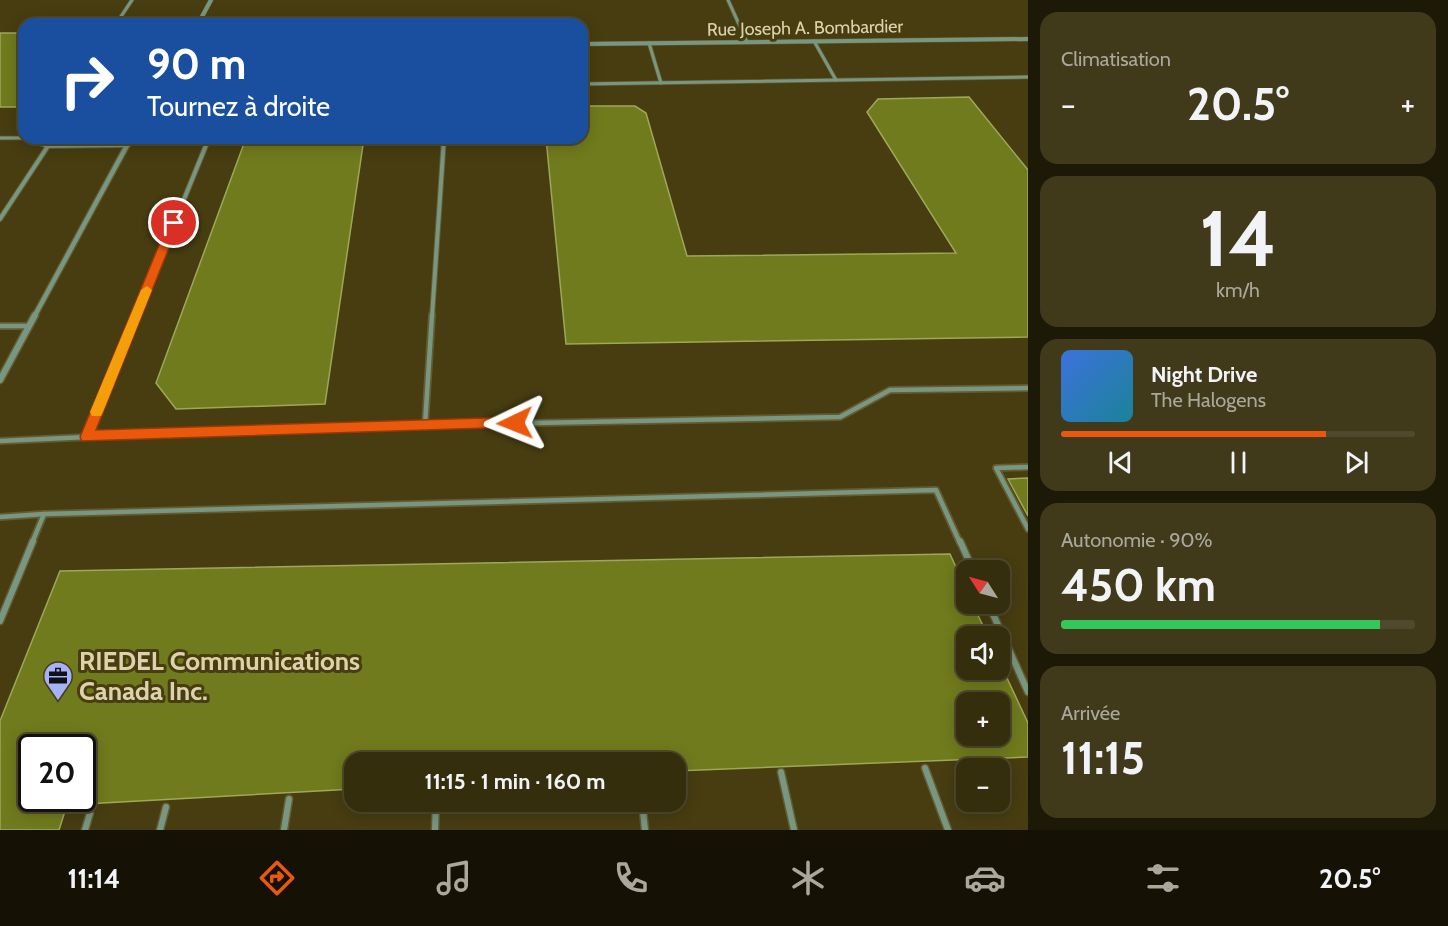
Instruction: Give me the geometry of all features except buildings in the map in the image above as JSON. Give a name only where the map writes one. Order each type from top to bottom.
[{"type":"street","points":[[201,18],[211,0]]},
{"type":"street","name":"Rue Joseph A. Bombardier","points":[[588,44],[1028,39]]},
{"type":"street","points":[[0,380],[128,145]]},
{"type":"lane","points":[[120,18],[132,0]]},
{"type":"lane","points":[[728,0],[747,42]]},
{"type":"lane","points":[[814,41],[836,80]]},
{"type":"lane","points":[[649,43],[661,83]]},
{"type":"lane","points":[[588,84],[1028,77]]},
{"type":"lane","points":[[0,138],[18,138]]},
{"type":"lane","points":[[42,144],[48,146],[128,145]]},
{"type":"lane","points":[[87,437],[207,144]]},
{"type":"lane","points":[[425,425],[444,144]]},
{"type":"lane","points":[[0,219],[48,146]]},
{"type":"lane","points":[[0,326],[29,326]]},
{"type":"lane","points":[[0,441],[425,425],[840,417],[890,390],[1028,388]]},
{"type":"lane","points":[[1028,467],[996,468],[1028,529]]},
{"type":"lane","points":[[0,517],[936,490],[968,560]]},
{"type":"lane","points":[[0,621],[44,514]]},
{"type":"lane","points":[[992,614],[1028,692]]},
{"type":"lane","points":[[925,768],[948,830]]},
{"type":"lane","points":[[780,772],[794,830]]},
{"type":"lane","points":[[284,830],[289,799]]},
{"type":"lane","points":[[160,830],[166,807]]},
{"type":"lane","points":[[435,830],[436,812]]},
{"type":"lane","points":[[643,812],[645,830]]},
{"type":"lane","points":[[85,830],[90,813]]},
{"type":"slow traffic","points":[[97,412],[147,290]]},
{"type":"place","name":"RIEDEL Communications Canada Inc.","points":[[58,702]]},
{"type":"route","points":[[174,223],[87,437],[515,423]]}]
